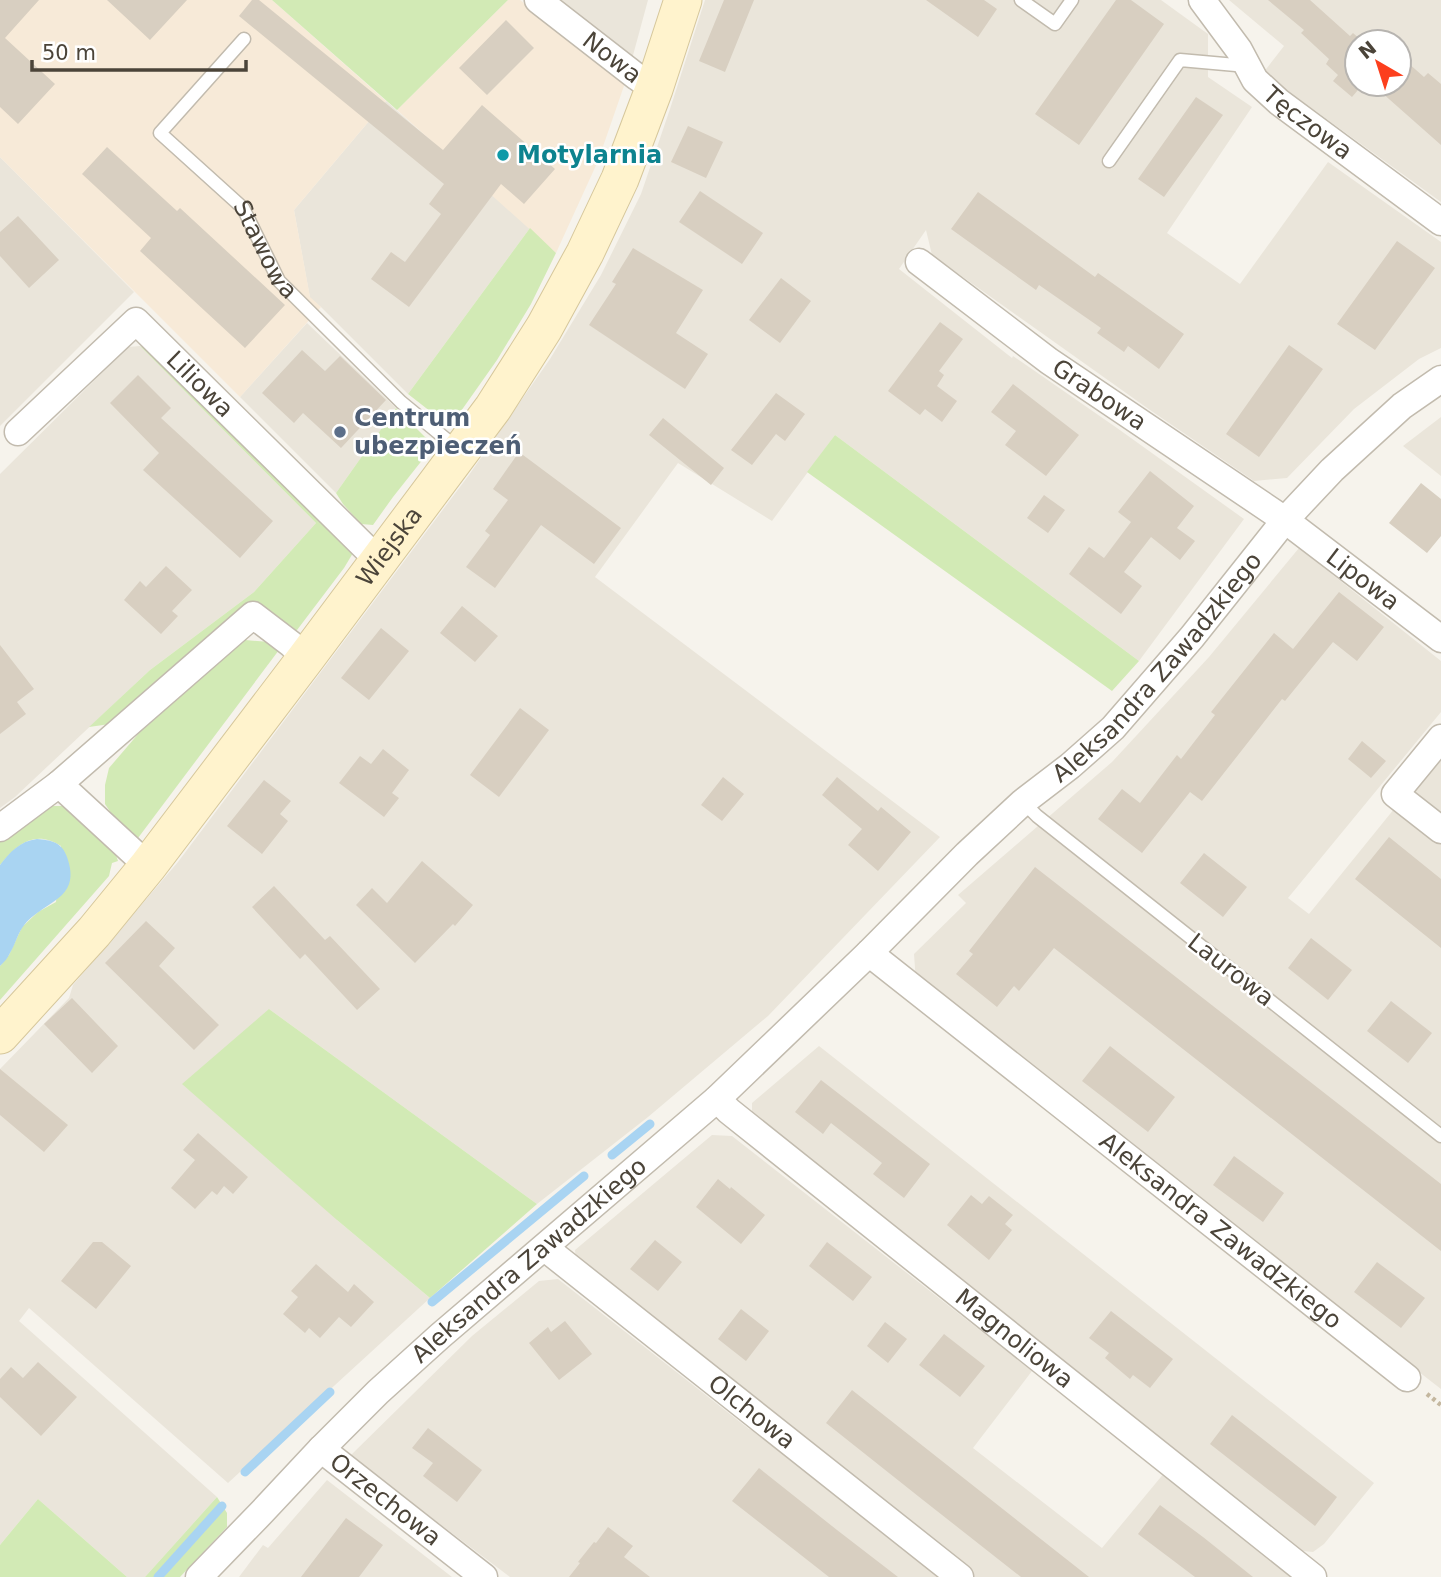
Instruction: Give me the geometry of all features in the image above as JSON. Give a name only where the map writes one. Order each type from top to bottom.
[{"type":"street","name":"Nowa","points":[[538,0],[654,89]]},
{"type":"street","name":"Wiejska","points":[[0,1035],[94,932],[148,866],[492,408],[544,328],[620,179],[654,89],[683,0]]},
{"type":"street","name":"Tęczowa","points":[[1202,0],[1233,41],[1255,80],[1279,102],[1441,222]]},
{"type":"street","name":"Grabowa","points":[[919,262],[1049,361],[1285,520]]},
{"type":"street","name":"Liliowa","points":[[18,432],[136,321],[379,561]]},
{"type":"street","name":"Aleksandra Zawadzkiego","points":[[199,1577],[378,1392],[717,1099],[869,953],[967,854],[1023,802],[1114,728],[1192,637],[1285,520],[1332,470],[1402,406],[1441,379]]},
{"type":"street","name":"Lipowa","points":[[1285,520],[1441,639]]},
{"type":"street","points":[[0,828],[59,784],[253,615],[306,658]]},
{"type":"street","points":[[1441,738],[1395,794],[1441,830]]},
{"type":"street","points":[[59,784],[148,866]]},
{"type":"street","name":"Aleksandra Zawadzkiego","points":[[869,953],[1406,1378]]},
{"type":"street","name":"Magnoliowa","points":[[717,1099],[1313,1577]]},
{"type":"street","name":"Olchowa","points":[[545,1248],[960,1577]]},
{"type":"street","name":"Orzechowa","points":[[321,1449],[484,1577]]},
{"type":"lane","points":[[1021,0],[1055,24],[1072,0]]},
{"type":"lane","name":"Stawowa","points":[[244,39],[160,133],[243,208],[279,281],[401,402],[460,451]]},
{"type":"lane","points":[[1109,161],[1180,60],[1248,66]]},
{"type":"lane","name":"Laurowa","points":[[1023,802],[1441,1136]]},
{"type":"shaded area","points":[[0,0],[272,0],[386,101],[294,210],[310,297],[321,307],[240,397],[0,157]]},
{"type":"shaded area","points":[[508,0],[520,0],[625,83],[598,161],[556,253],[397,110]]},
{"type":"shaded area","points":[[556,0],[648,0],[632,59]]},
{"type":"shaded area","points":[[705,0],[1161,0],[1208,34],[1208,77],[1252,107],[1167,233],[1240,284],[1328,162],[1441,242],[1441,348],[1419,359],[1354,409],[1287,478],[1254,481],[932,255],[926,230],[899,269],[1012,358],[1013,356],[1117,428],[1244,519],[1139,661],[835,435],[772,521],[678,463],[595,577],[940,837],[768,1016],[648,1117],[537,1204],[269,1009],[337,1220],[430,1298],[228,1483],[29,1308],[19,1321],[217,1497],[145,1577],[127,1577],[38,1499],[0,1545],[0,1069],[69,998],[73,985],[178,862],[469,475],[550,359],[601,275],[641,194]]},
{"type":"shaded area","points":[[1229,0],[1441,0],[1441,202],[1263,73],[1284,46]]},
{"type":"shaded area","points":[[386,101],[530,228],[408,394],[310,298],[294,210]]},
{"type":"shaded area","points":[[0,157],[134,292],[0,426]]},
{"type":"shaded area","points":[[307,323],[396,408],[336,493],[240,397]]},
{"type":"shaded area","points":[[140,346],[316,523],[254,592],[150,670],[0,808],[0,474],[128,347]]},
{"type":"shaded area","points":[[1441,417],[1441,476],[1403,446]]},
{"type":"shaded area","points":[[1299,548],[1441,661],[1441,712],[1288,898],[1309,914],[1441,751],[1441,1389],[916,982],[914,954],[966,903],[958,895],[1112,762],[1209,657]]},
{"type":"shaded area","points":[[819,1046],[1374,1483],[1324,1544],[1313,1552],[1303,1551],[752,1119],[752,1103]]},
{"type":"shaded area","points":[[712,1135],[732,1136],[1032,1371],[973,1448],[1102,1548],[1165,1472],[1293,1573],[1292,1577],[510,1577],[350,1456],[472,1336],[539,1281],[558,1279],[749,1429],[769,1414],[576,1260],[575,1250]]},
{"type":"shaded area","points":[[327,1480],[452,1577],[239,1577],[263,1545],[268,1548]]},
{"type":"green space","points":[[272,0],[508,0],[397,110]]},
{"type":"green space","points":[[530,228],[556,253],[531,304],[497,360],[454,421],[444,422],[408,394]]},
{"type":"green space","points":[[140,346],[153,352],[353,553],[294,634],[258,604],[110,724],[89,727],[150,670],[254,592],[316,523]]},
{"type":"green space","points":[[396,408],[429,441],[431,449],[373,525],[361,524],[336,493]]},
{"type":"green space","points":[[835,435],[1139,661],[1112,691],[807,472]]},
{"type":"green space","points":[[245,640],[282,646],[138,838],[115,819],[105,804],[109,768],[139,733]]},
{"type":"green space","points":[[65,806],[115,852],[118,861],[112,863],[109,876],[0,1000],[0,966],[9,955],[22,927],[38,912],[56,902],[61,846],[43,839],[27,841],[0,865],[0,837],[39,808]]},
{"type":"green space","points":[[269,1009],[537,1204],[430,1298],[182,1084]]},
{"type":"green space","points":[[217,1497],[227,1513],[227,1527],[180,1577],[145,1577]]},
{"type":"green space","points":[[38,1499],[127,1577],[0,1577],[0,1545]]},
{"type":"water","points":[[37,839],[51,841],[62,848],[67,857],[70,882],[59,897],[25,924],[8,957],[0,966],[0,865],[16,848]]},
{"type":"building","points":[[0,0],[39,0],[5,38],[55,84],[18,124],[0,107]]},
{"type":"building","points":[[107,0],[187,0],[150,40]]},
{"type":"building","points":[[252,0],[259,0],[443,150],[482,105],[555,169],[524,204],[501,184],[409,307],[371,279],[391,252],[405,262],[441,214],[429,204],[444,184],[239,16]]},
{"type":"building","points":[[724,0],[754,0],[725,72],[699,61]]},
{"type":"building","points":[[926,0],[984,0],[997,9],[978,37]]},
{"type":"building","points":[[1116,0],[1131,0],[1164,24],[1079,145],[1035,114]]},
{"type":"building","points":[[1268,0],[1310,0],[1343,30],[1343,89],[1333,81],[1338,75],[1326,64],[1329,59],[1301,33],[1304,30]]},
{"type":"building","points":[[506,20],[534,48],[487,95],[459,68]]},
{"type":"building","points":[[1413,67],[1424,77],[1428,73],[1441,84],[1441,145],[1388,98],[1413,98]]},
{"type":"building","points":[[1196,97],[1223,115],[1164,197],[1138,179]]},
{"type":"building","points":[[688,126],[723,142],[706,178],[671,162]]},
{"type":"building","points":[[107,147],[177,211],[180,208],[285,305],[245,348],[140,251],[151,238],[82,174]]},
{"type":"building","points":[[700,191],[763,233],[742,264],[679,222]]},
{"type":"building","points":[[978,192],[1095,277],[1098,273],[1184,334],[1159,369],[1128,346],[1124,352],[1097,333],[1101,328],[1039,285],[1036,290],[951,229]]},
{"type":"building","points":[[18,216],[59,260],[29,288],[0,256],[0,232]]},
{"type":"building","points":[[1397,241],[1435,268],[1375,350],[1337,324]]},
{"type":"building","points":[[633,248],[703,290],[676,333],[708,354],[685,389],[589,325],[616,284],[612,282]]},
{"type":"building","points":[[781,278],[811,301],[780,343],[749,320]]},
{"type":"building","points":[[940,322],[963,339],[939,371],[944,375],[937,386],[957,401],[942,422],[925,409],[920,415],[888,391]]},
{"type":"building","points":[[1289,345],[1323,369],[1259,457],[1226,434]]},
{"type":"building","points":[[302,350],[325,371],[340,356],[386,400],[341,448],[303,413],[294,423],[262,393]]},
{"type":"building","points":[[138,375],[171,408],[161,418],[273,521],[240,558],[143,470],[159,453],[110,403]]},
{"type":"building","points":[[1013,384],[1079,435],[1046,476],[1005,445],[1016,431],[991,412]]},
{"type":"building","points":[[776,393],[805,414],[785,441],[776,434],[752,465],[731,450]]},
{"type":"building","points":[[663,418],[724,468],[711,485],[649,435]]},
{"type":"building","points":[[519,452],[621,528],[594,564],[541,525],[495,588],[466,567],[490,535],[485,531],[508,500],[493,489]]},
{"type":"building","points":[[1150,471],[1194,506],[1177,528],[1195,541],[1180,560],[1151,537],[1124,572],[1142,586],[1121,614],[1069,574],[1089,547],[1104,558],[1131,522],[1118,512]]},
{"type":"building","points":[[1421,483],[1441,499],[1441,536],[1427,553],[1389,523]]},
{"type":"building","points":[[1044,495],[1065,510],[1048,533],[1027,518]]},
{"type":"building","points":[[166,566],[192,590],[172,611],[178,616],[161,634],[124,600],[140,581],[146,587]]},
{"type":"building","points":[[1339,592],[1384,627],[1357,661],[1333,642],[1285,701],[1282,699],[1202,801],[1190,792],[1142,853],[1098,819],[1122,789],[1140,803],[1177,755],[1181,759],[1215,715],[1211,712],[1274,633],[1293,649]]},
{"type":"building","points":[[462,606],[498,636],[475,662],[440,633]]},
{"type":"building","points":[[381,628],[409,651],[369,700],[341,678]]},
{"type":"building","points":[[0,645],[34,689],[17,702],[26,714],[0,734]]},
{"type":"building","points":[[520,708],[549,730],[499,797],[470,775]]},
{"type":"building","points":[[1362,741],[1386,761],[1371,778],[1348,759]]},
{"type":"building","points":[[383,749],[409,770],[392,793],[399,798],[384,817],[339,783],[360,756],[371,764]]},
{"type":"building","points":[[723,777],[744,794],[722,821],[701,805]]},
{"type":"building","points":[[837,777],[878,811],[881,807],[911,832],[878,871],[848,845],[862,829],[822,795]]},
{"type":"building","points":[[264,780],[291,801],[280,814],[288,821],[262,854],[227,826]]},
{"type":"building","points":[[1389,837],[1441,879],[1441,948],[1355,879]]},
{"type":"building","points":[[1204,853],[1247,887],[1223,917],[1180,883]]},
{"type":"building","points":[[422,861],[473,905],[455,926],[453,924],[415,963],[356,905],[372,888],[387,903]]},
{"type":"building","points":[[1035,867],[1441,1184],[1441,1251],[1054,948],[1019,991],[1014,986],[997,1007],[956,974],[973,954],[969,951]]},
{"type":"building","points":[[274,886],[325,940],[330,936],[380,989],[357,1010],[305,954],[300,959],[252,907]]},
{"type":"building","points":[[146,921],[175,948],[159,966],[219,1025],[194,1050],[105,963]]},
{"type":"building","points":[[1311,938],[1352,970],[1328,1000],[1288,968]]},
{"type":"building","points":[[72,998],[118,1046],[92,1073],[44,1024]]},
{"type":"building","points":[[1391,1001],[1432,1033],[1408,1063],[1367,1031]]},
{"type":"building","points":[[1110,1046],[1175,1097],[1148,1132],[1082,1081]]},
{"type":"building","points":[[0,1069],[68,1125],[44,1152],[0,1115]]},
{"type":"building","points":[[821,1080],[930,1164],[904,1198],[873,1174],[882,1163],[831,1123],[823,1134],[795,1112]]},
{"type":"building","points":[[198,1133],[248,1177],[233,1194],[224,1186],[217,1195],[212,1191],[195,1209],[171,1188],[195,1160],[183,1150]]},
{"type":"building","points":[[1234,1156],[1284,1193],[1263,1222],[1213,1185]]},
{"type":"building","points":[[718,1179],[765,1215],[741,1244],[696,1207]]},
{"type":"building","points":[[971,1195],[982,1204],[989,1196],[1013,1215],[1005,1224],[1012,1230],[989,1260],[947,1225]]},
{"type":"building","points":[[655,1240],[682,1262],[658,1291],[630,1269]]},
{"type":"building","points":[[93,1242],[102,1242],[131,1266],[96,1309],[61,1281]]},
{"type":"building","points":[[827,1242],[872,1277],[853,1301],[809,1266]]},
{"type":"building","points":[[1377,1262],[1425,1298],[1401,1328],[1354,1292]]},
{"type":"building","points":[[316,1264],[348,1292],[354,1284],[374,1302],[351,1327],[339,1317],[320,1338],[309,1328],[305,1333],[283,1314],[298,1297],[291,1291]]},
{"type":"building","points":[[741,1309],[769,1331],[746,1361],[718,1339]]},
{"type":"building","points":[[1111,1311],[1173,1359],[1150,1388],[1133,1375],[1130,1379],[1105,1358],[1109,1353],[1089,1338]]},
{"type":"building","points":[[565,1321],[592,1354],[559,1380],[529,1343],[548,1327],[551,1332]]},
{"type":"building","points":[[885,1322],[907,1339],[888,1363],[867,1346]]},
{"type":"building","points":[[944,1334],[985,1366],[960,1397],[919,1365]]},
{"type":"building","points":[[38,1362],[77,1397],[41,1436],[0,1397],[0,1379],[11,1367],[23,1378]]},
{"type":"building","points":[[852,1390],[1089,1577],[1021,1577],[923,1500],[826,1423]]},
{"type":"building","points":[[1232,1415],[1337,1497],[1315,1526],[1210,1444]]},
{"type":"building","points":[[428,1428],[482,1470],[457,1502],[423,1476],[433,1463],[412,1448]]},
{"type":"building","points":[[759,1468],[898,1577],[829,1577],[732,1501]]},
{"type":"building","points":[[1160,1505],[1253,1577],[1195,1577],[1138,1534]]},
{"type":"building","points":[[346,1518],[383,1545],[359,1577],[301,1577]]},
{"type":"building","points":[[608,1527],[633,1546],[624,1557],[650,1577],[569,1577],[580,1563],[578,1562]]},
{"type":"waterway","points":[[612,1155],[650,1124]]},
{"type":"waterway","points":[[432,1302],[584,1176]]},
{"type":"waterway","points":[[245,1472],[330,1392]]},
{"type":"waterway","points":[[158,1577],[222,1506]]},
{"type":"place","name":"Motylarnia","points":[[503,155]]},
{"type":"place","name":"Centrum ubezpieczeń","points":[[340,432]]}]
